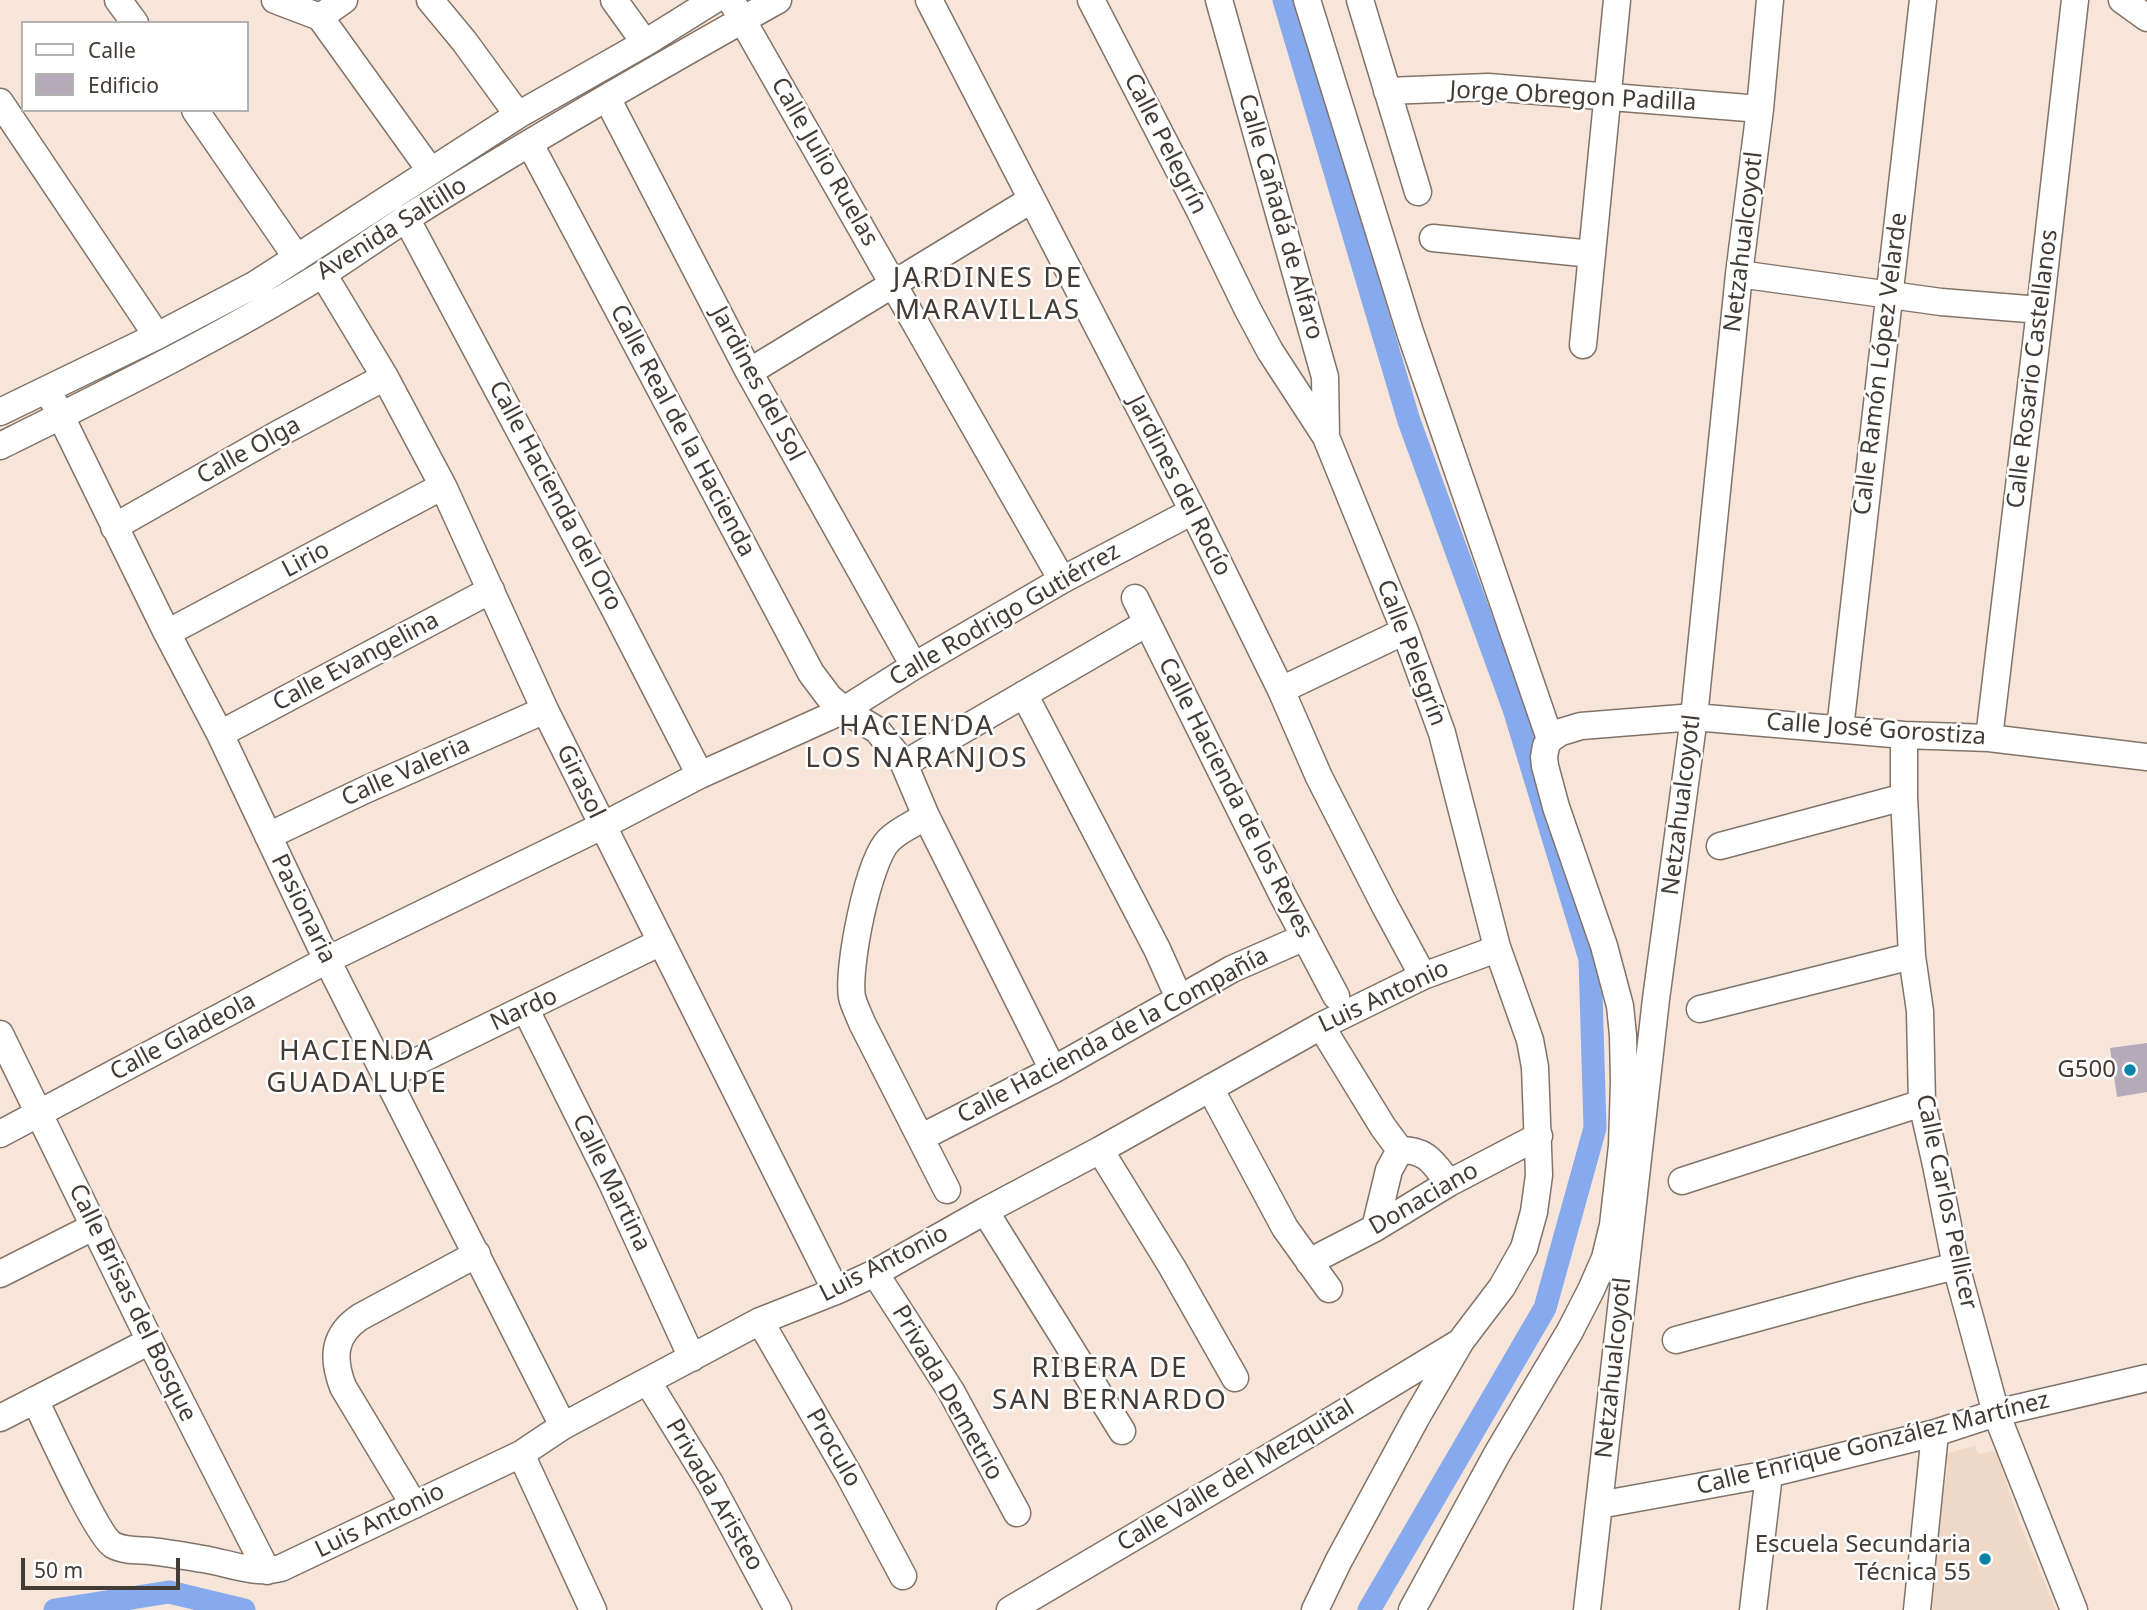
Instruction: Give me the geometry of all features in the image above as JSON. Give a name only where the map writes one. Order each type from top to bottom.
[{"type":"street","points":[[118,0],[134,21]]},
{"type":"street","points":[[275,0],[320,17],[430,170]]},
{"type":"street","points":[[320,17],[344,0]]},
{"type":"street","points":[[430,0],[518,115]]},
{"type":"street","points":[[614,0],[645,43]]},
{"type":"street","name":"Avenida Saltillo","points":[[0,412],[157,336],[256,284],[518,115],[645,43],[714,0]]},
{"type":"street","name":"Avenida Saltillo","points":[[0,446],[174,359],[323,274],[407,218],[607,97],[737,10],[778,0]]},
{"type":"street","name":"Jardines del Rocío","points":[[929,0],[1193,512],[1281,690],[1319,776],[1423,976]]},
{"type":"street","name":"Calle Pelegrín","points":[[1091,0],[1270,351],[1326,437],[1405,631],[1441,733],[1497,947],[1530,1040],[1535,1067],[1539,1136],[1539,1175],[1534,1212],[1524,1248],[1502,1287],[1461,1341]]},
{"type":"street","name":"Calle Cañadá de Alfaro","points":[[1219,0],[1325,377],[1326,437]]},
{"type":"street","points":[[1307,0],[1410,332],[1550,739],[1546,746],[1545,766],[1556,807],[1604,946],[1620,1006],[1623,1035],[1622,1146],[1613,1225],[1605,1258],[1575,1321],[1497,1454],[1412,1610]]},
{"type":"street","points":[[1360,0],[1418,192]]},
{"type":"street","points":[[1583,345],[1616,0]]},
{"type":"street","name":"Netzahualcoyotl","points":[[1587,1610],[1655,1012],[1694,717],[1770,0]]},
{"type":"street","name":"Calle Ramón López Velarde","points":[[1840,729],[1923,0]]},
{"type":"street","name":"Calle Rosario Castellanos","points":[[1989,738],[2075,0]]},
{"type":"street","points":[[2122,0],[2147,18]]},
{"type":"street","name":"Calle Julio Ruelas","points":[[737,10],[1062,580]]},
{"type":"street","name":"Jorge Obregon Padilla","points":[[1387,91],[1488,87],[1760,109]]},
{"type":"street","name":"Jardines del Sol","points":[[607,97],[749,372],[914,666]]},
{"type":"street","points":[[0,102],[157,336]]},
{"type":"street","points":[[196,112],[297,258]]},
{"type":"street","name":"Calle Real de la Hacienda","points":[[530,144],[811,673],[829,697],[844,710],[877,730],[904,764],[926,816],[1054,1070]]},
{"type":"street","points":[[749,372],[1031,200]]},
{"type":"street","name":"Calle Hacienda del Oro","points":[[407,218],[700,775]]},
{"type":"street","points":[[1433,238],[1592,254]]},
{"type":"street","name":"Girasol","points":[[323,274],[385,377],[443,486],[545,710],[836,1291]]},
{"type":"street","points":[[1739,274],[1941,302],[2040,310]]},
{"type":"street","name":"Calle Olga","points":[[114,527],[385,377]]},
{"type":"street","name":"Pasionaria","points":[[48,390],[114,527],[220,734],[327,960],[563,1426]]},
{"type":"street","name":"Lirio","points":[[167,633],[443,486]]},
{"type":"street","name":"Calle Rodrigo Gutiérrez","points":[[327,960],[602,826],[700,775],[844,710],[1062,580],[1193,512]]},
{"type":"street","name":"Calle Evangelina","points":[[220,734],[491,590]]},
{"type":"street","name":"Calle Hacienda de los Reyes","points":[[1135,598],[1336,996]]},
{"type":"street","points":[[904,764],[1147,623]]},
{"type":"street","points":[[1281,690],[1405,631]]},
{"type":"street","points":[[1024,694],[1157,949],[1179,998]]},
{"type":"street","name":"Calle Valeria","points":[[268,836],[545,710]]},
{"type":"street","name":"Calle José Gorostiza","points":[[1550,739],[1561,732],[1581,726],[1694,717],[1904,735],[1989,738],[2147,757]]},
{"type":"street","name":"Calle Carlos Pellicer","points":[[1904,735],[1903,797],[1912,956],[1920,1011],[1922,1103],[1956,1266],[1996,1413],[2074,1610]]},
{"type":"street","points":[[1720,846],[1903,797]]},
{"type":"street","points":[[926,816],[888,840],[876,860],[862,910],[852,997],[862,1023],[947,1190]]},
{"type":"street","name":"Calle Hacienda de la Compañía","points":[[922,1137],[1054,1070],[1232,969],[1305,937]]},
{"type":"street","name":"Nardo","points":[[387,1076],[661,942]]},
{"type":"street","name":"Luis Antonio","points":[[267,1572],[290,1564],[521,1454],[563,1426],[760,1321],[875,1273],[1321,1026],[1423,976],[1497,947]]},
{"type":"street","points":[[1700,1009],[1912,956]]},
{"type":"street","name":"Calle Gladeola","points":[[0,1134],[327,960]]},
{"type":"street","name":"Calle Martina","points":[[526,1010],[612,1182],[692,1358]]},
{"type":"street","points":[[1321,1026],[1400,1150]]},
{"type":"street","name":"Calle Brisas del Bosque","points":[[0,1034],[150,1341],[267,1572]]},
{"type":"street","points":[[1210,1088],[1285,1228],[1329,1289]]},
{"type":"street","points":[[1682,1181],[1922,1103]]},
{"type":"street","name":"Donaciano","points":[[1309,1262],[1539,1136]]},
{"type":"street","points":[[1100,1150],[1172,1267],[1235,1378]]},
{"type":"street","points":[[1400,1150],[1419,1151],[1425,1155],[1449,1183]]},
{"type":"street","points":[[1375,1228],[1389,1170],[1400,1150]]},
{"type":"street","points":[[985,1211],[1122,1431]]},
{"type":"street","points":[[0,1274],[95,1226]]},
{"type":"street","points":[[414,1505],[343,1387],[337,1363],[339,1338],[349,1324],[360,1317],[477,1254]]},
{"type":"street","points":[[1676,1340],[1956,1266]]},
{"type":"street","name":"Privada Demetrio","points":[[875,1273],[951,1391],[1017,1513]]},
{"type":"street","name":"Proculo","points":[[760,1321],[849,1475],[903,1576]]},
{"type":"street","points":[[0,1418],[150,1341]]},
{"type":"street","points":[[1315,1610],[1416,1418],[1461,1341]]},
{"type":"street","name":"Calle Valle del Mezquital","points":[[1010,1610],[1461,1341]]},
{"type":"street","name":"Calle Enrique González Martínez","points":[[1598,1505],[1769,1474],[1935,1433],[1996,1413],[2147,1378]]},
{"type":"street","name":"Privada Aristeo","points":[[648,1382],[710,1483],[778,1610]]},
{"type":"street","points":[[35,1400],[104,1537],[116,1546],[267,1572]]},
{"type":"street","points":[[1917,1610],[1935,1433]]},
{"type":"street","points":[[521,1454],[593,1610]]},
{"type":"street","points":[[1753,1610],[1769,1474]]},
{"type":"shaded area","name":"Escuela Secundaria Técnica 55","points":[[1975,1446],[1978,1454],[1996,1451],[2019,1521],[2056,1610],[1928,1610],[1948,1462],[1945,1454]]},
{"type":"building","name":"G500","points":[[2147,1043],[2147,1092],[2117,1097],[2110,1048]]},
{"type":"waterway","points":[[1284,0],[1409,421],[1514,709],[1590,959],[1595,1128],[1545,1308],[1369,1610]]},
{"type":"waterway","points":[[55,1610],[169,1592],[244,1610]]},
{"type":"place","name":"G500","points":[[2130,1070]]},
{"type":"place","name":"Escuela Secundaria Técnica 55","points":[[1985,1559]]},
{"type":"district","name":"JARDINES DE MARAVILLAS","points":[[988,295]]},
{"type":"district","name":"HACIENDA LOS NARANJOS","points":[[917,743]]},
{"type":"district","name":"HACIENDA GUADALUPE","points":[[357,1068]]},
{"type":"district","name":"RIBERA DE SAN BERNARDO","points":[[1110,1385]]}]
